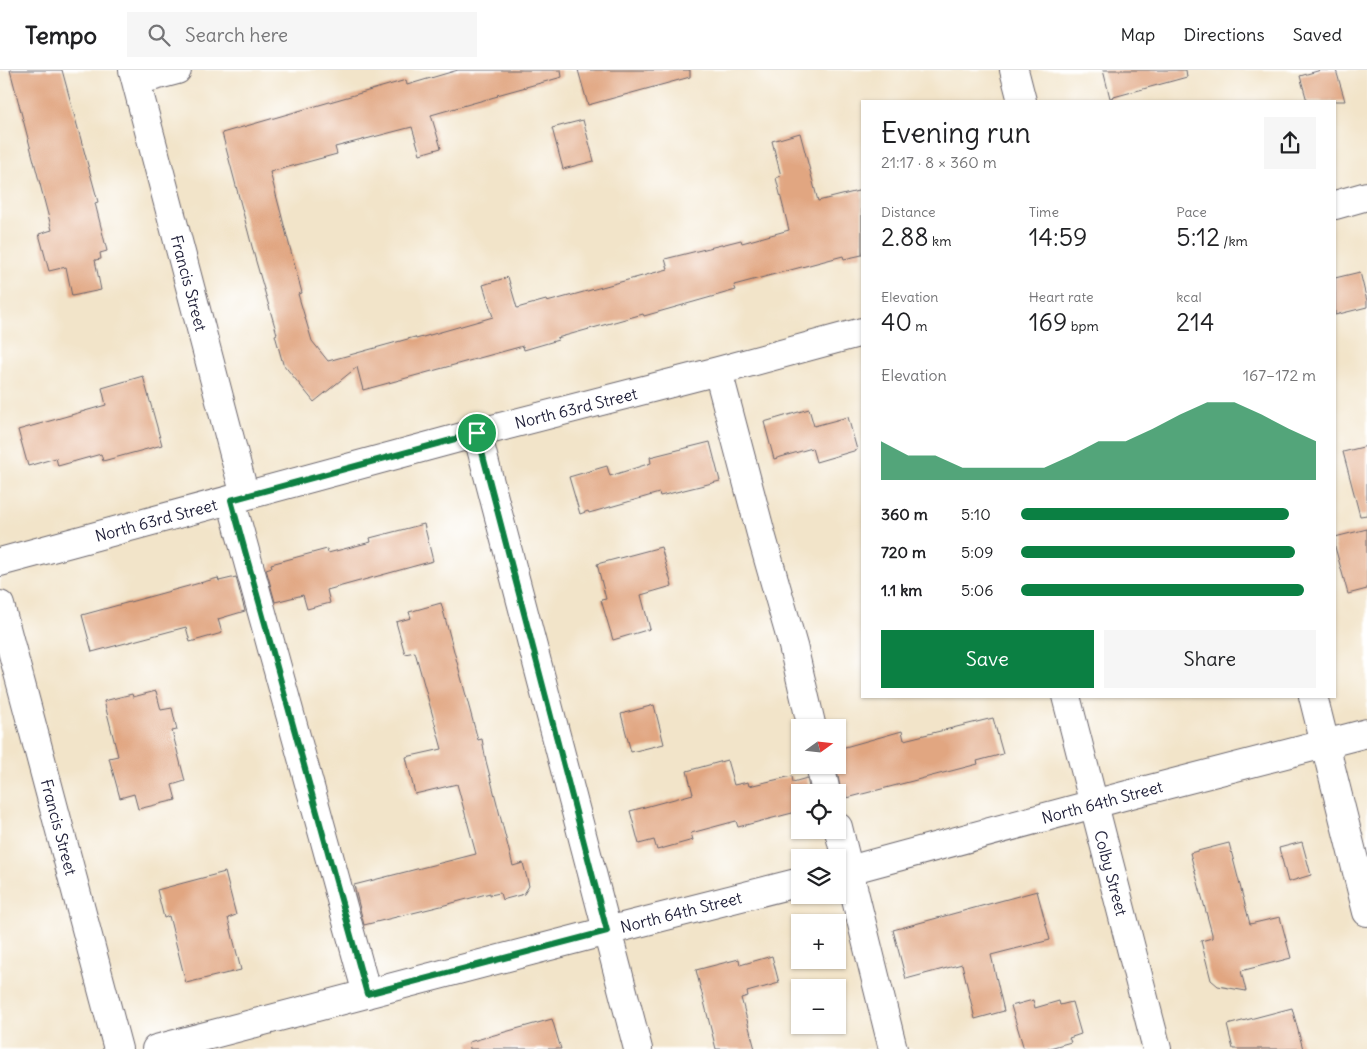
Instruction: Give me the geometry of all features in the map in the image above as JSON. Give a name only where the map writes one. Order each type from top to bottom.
[{"type":"street","points":[[134,76],[177,70]]},
{"type":"street","points":[[1014,70],[1022,100]]},
{"type":"street","name":"Francis Street","points":[[134,76],[238,498],[367,994]]},
{"type":"street","points":[[1336,205],[1367,196]]},
{"type":"street","name":"North 63rd Street","points":[[0,562],[477,433],[861,332]]},
{"type":"street","points":[[718,371],[793,646],[810,719]]},
{"type":"street","points":[[477,433],[638,1049]]},
{"type":"street","name":"Francis Street","points":[[0,604],[118,1049]]},
{"type":"street","name":"Colby Street","points":[[1067,698],[1157,1049]]},
{"type":"street","points":[[1314,698],[1367,912]]},
{"type":"street","name":"North 64th Street","points":[[846,870],[1367,733]]},
{"type":"street","points":[[846,882],[893,1049]]},
{"type":"street","name":"North 64th Street","points":[[156,1049],[791,884]]},
{"type":"building","points":[[10,70],[62,70],[98,202],[95,203],[107,251],[100,253],[101,259],[95,260],[101,290],[72,296],[66,267],[49,271],[39,234],[52,230]]},
{"type":"building","points":[[458,70],[561,70],[562,77],[431,115],[441,148],[420,154],[412,127],[335,147],[337,154],[270,172],[302,293],[298,294],[312,341],[328,361],[493,317],[483,285],[508,277],[517,308],[546,300],[547,302],[668,269],[665,259],[741,240],[742,243],[789,230],[776,178],[781,176],[772,141],[800,133],[818,201],[861,190],[861,255],[844,259],[843,256],[734,285],[736,290],[557,338],[558,340],[524,350],[523,346],[363,390],[357,367],[314,402],[283,364],[275,335],[277,334],[222,133],[406,80],[407,85]]},
{"type":"building","points":[[578,70],[690,70],[690,77],[588,105]]},
{"type":"building","points":[[1103,70],[1186,70],[1187,77],[1110,98]]},
{"type":"building","points":[[1321,70],[1336,70],[1345,101],[1307,100],[1300,76]]},
{"type":"building","points":[[583,120],[594,161],[563,169],[552,128]]},
{"type":"building","points":[[1360,272],[1367,307],[1336,315],[1336,278]]},
{"type":"building","points":[[143,376],[162,445],[103,461],[101,454],[58,466],[56,458],[28,466],[18,430],[106,405],[102,388]]},
{"type":"building","points":[[809,409],[814,426],[848,417],[857,450],[816,462],[812,448],[774,459],[764,422]]},
{"type":"building","points":[[710,442],[720,481],[660,496],[659,493],[580,514],[569,477],[607,466],[610,476],[651,463],[650,457]]},
{"type":"building","points":[[1367,446],[1367,515],[1360,516],[1343,452]]},
{"type":"building","points":[[424,524],[433,561],[327,590],[330,603],[307,609],[303,595],[275,602],[266,569],[272,567],[271,564],[327,549],[328,553],[371,542],[370,538]]},
{"type":"building","points":[[1367,529],[1367,589],[1348,594],[1336,551],[1336,537]]},
{"type":"building","points":[[661,547],[672,586],[641,595],[650,629],[613,640],[601,600],[606,599],[597,564]]},
{"type":"building","points":[[236,577],[245,611],[218,619],[222,633],[190,642],[186,627],[92,652],[82,615],[218,578],[219,581]]},
{"type":"building","points":[[441,603],[478,740],[482,739],[513,866],[523,863],[529,886],[524,894],[502,900],[500,893],[490,895],[490,893],[364,925],[354,885],[476,854],[457,784],[415,794],[406,757],[442,749],[415,652],[405,654],[396,622],[411,618],[409,612]]},
{"type":"building","points":[[156,691],[161,710],[172,708],[177,730],[172,731],[185,781],[172,785],[176,800],[138,809],[134,794],[120,798],[109,758],[118,756],[104,701],[132,694],[133,697]]},
{"type":"building","points":[[654,705],[664,744],[631,752],[621,714]]},
{"type":"building","points":[[993,718],[1003,754],[977,761],[978,764],[847,798],[846,784],[839,784],[838,774],[846,774],[846,747],[902,731],[904,740]]},
{"type":"building","points":[[727,760],[734,785],[748,782],[749,786],[792,776],[793,782],[807,778],[808,784],[791,784],[791,813],[738,827],[736,821],[691,833],[693,840],[657,850],[654,840],[639,844],[630,811],[693,794],[687,771]]},
{"type":"building","points":[[1302,842],[1311,875],[1288,882],[1279,848]]},
{"type":"building","points":[[1229,843],[1250,924],[1280,917],[1291,958],[1241,971],[1246,991],[1218,986],[1211,980],[1201,941],[1212,938],[1212,934],[1190,853]]},
{"type":"building","points":[[225,872],[236,915],[228,918],[241,970],[186,983],[169,916],[164,918],[157,890]]},
{"type":"building","points":[[1037,891],[1050,940],[991,955],[1004,1011],[975,1019],[962,964],[906,979],[893,930]]},
{"type":"building","points":[[772,956],[779,983],[747,992],[748,996],[741,998],[755,1049],[716,1049],[696,970],[739,959],[740,965]]},
{"type":"building","points":[[1033,1000],[1035,1008],[1059,1001],[1060,1005],[1072,1002],[1081,1034],[1069,1038],[1071,1042],[1046,1049],[1024,1049],[1011,1006]]},
{"type":"building","points":[[1292,1008],[1303,1049],[1233,1049],[1227,1025]]},
{"type":"building","points":[[552,1019],[561,1049],[470,1049],[469,1042]]},
{"type":"route","points":[[477,433],[607,931],[367,994],[231,500],[477,433]]}]
